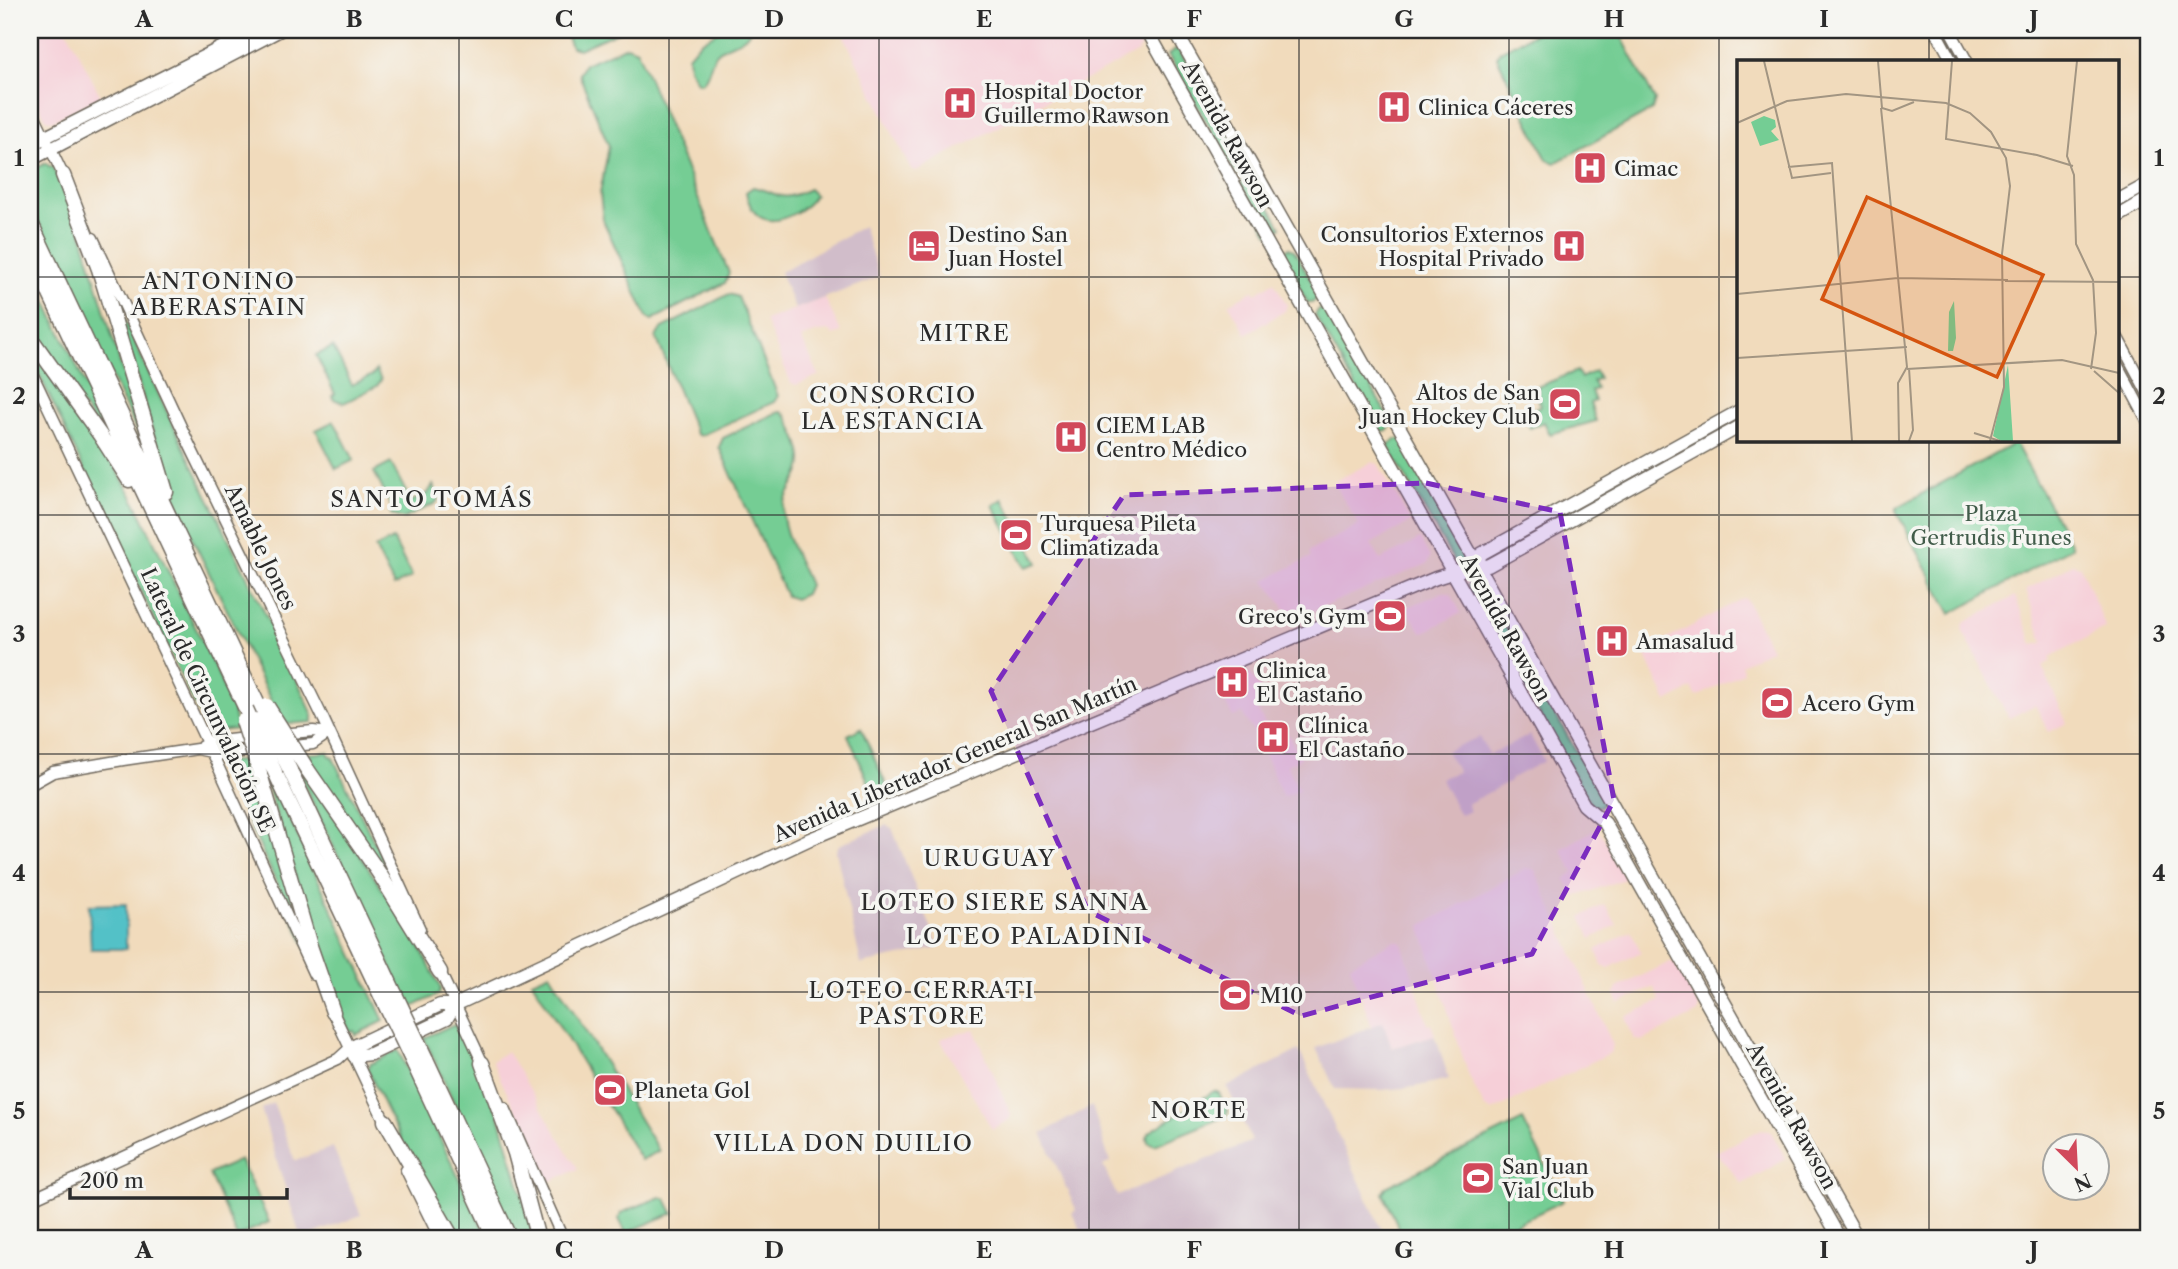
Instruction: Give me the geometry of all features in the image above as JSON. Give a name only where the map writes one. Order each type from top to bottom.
[{"type":"highway","points":[[63,175],[99,269],[152,449],[188,556]]},
{"type":"highway","points":[[30,221],[202,585],[282,771],[420,1062],[510,1239]]},
{"type":"highway","points":[[30,252],[214,643],[253,708],[307,769],[386,884],[440,972]]},
{"type":"highway","points":[[30,337],[110,450],[169,546]]},
{"type":"highway","points":[[253,708],[260,774],[333,1012]]},
{"type":"highway","points":[[420,1062],[495,1239]]},
{"type":"highway","points":[[482,1063],[515,1153],[538,1239]]},
{"type":"highway","points":[[385,1121],[453,1239]]},
{"type":"main road","points":[[30,160],[48,143],[256,30]]},
{"type":"main road","points":[[30,145],[48,143],[280,30]]},
{"type":"main road","name":"Avenida Rawson","points":[[1147,30],[1584,805],[1605,823],[1840,1239]]},
{"type":"main road","name":"Avenida Rawson","points":[[1175,30],[1858,1239]]},
{"type":"main road","points":[[2118,200],[2148,184]]},
{"type":"main road","points":[[2118,216],[2148,199]]},
{"type":"main road","name":"Avenida Libertador General San Martín","points":[[1477,565],[1481,554],[1737,412]]},
{"type":"main road","name":"Avenida Libertador General San Martín","points":[[352,1052],[440,1005],[455,1005],[810,839],[1453,572],[1477,565],[1488,566],[1737,427]]},
{"type":"street","points":[[1935,30],[1951,60]]},
{"type":"street","points":[[1950,30],[1966,60]]},
{"type":"street","name":"Amable Jones","points":[[30,106],[329,733],[564,1239]]},
{"type":"street","points":[[2118,338],[2148,394]]},
{"type":"street","points":[[2118,366],[2148,422]]},
{"type":"street","name":"Lateral de Circunvalación SE","points":[[30,369],[205,748],[440,1239]]},
{"type":"street","points":[[30,785],[53,772],[313,731],[329,733]]},
{"type":"street","name":"Avenida Libertador General San Martín","points":[[30,1200],[352,1052]]},
{"type":"highlighted area","points":[[1426,483],[1560,512],[1614,800],[1532,954],[1301,1016],[1088,911],[991,691],[1124,495]]},
{"type":"shaded area","points":[[30,30],[67,30],[101,97],[52,121],[46,119],[30,89]]},
{"type":"shaded area","name":"Hospital Doctor Guillermo Rawson","points":[[841,30],[1132,30],[1141,46],[1138,52],[916,171],[911,170]]},
{"type":"shaded area","points":[[863,226],[879,276],[795,309],[780,272]]},
{"type":"shaded area","points":[[1274,282],[1287,305],[1285,311],[1246,334],[1229,304]]},
{"type":"shaded area","points":[[825,298],[841,332],[833,336],[830,331],[818,332],[801,338],[819,375],[797,385],[791,383],[765,320]]},
{"type":"shaded area","points":[[1372,462],[1378,464],[1411,522],[1371,544],[1381,560],[1420,539],[1430,557],[1427,564],[1292,619],[1265,580],[1311,557],[1309,551],[1359,525],[1333,482]]},
{"type":"shaded area","points":[[2073,564],[2080,566],[2106,628],[2050,657],[2051,661],[2042,666],[2067,723],[2049,732],[2035,705],[2009,718],[1962,630],[1964,623],[2015,596],[2033,645],[2043,643],[2026,590]]},
{"type":"shaded area","points":[[1443,592],[1451,594],[1461,613],[1422,633],[1406,608]]},
{"type":"shaded area","points":[[1743,598],[1746,599],[1771,649],[1741,665],[1744,672],[1697,697],[1692,688],[1667,702],[1644,652]]},
{"type":"shaded area","name":"Clínica El Castaño","points":[[1250,673],[1267,699],[1255,707],[1271,734],[1285,729],[1301,758],[1287,765],[1299,790],[1283,797],[1258,740],[1242,713],[1233,717],[1217,688]]},
{"type":"shaded area","points":[[1530,735],[1544,761],[1467,804],[1470,811],[1460,815],[1440,778],[1458,772],[1446,751],[1479,737],[1490,755]]},
{"type":"shaded area","points":[[886,825],[892,828],[939,948],[861,964],[836,851],[839,845]]},
{"type":"shaded area","points":[[1594,830],[1601,833],[1627,878],[1575,897],[1565,879],[1574,873],[1561,849]]},
{"type":"shaded area","points":[[1527,868],[1535,870],[1613,1045],[1610,1053],[1492,1111],[1485,1108],[1469,1076],[1421,928],[1422,925]]},
{"type":"shaded area","points":[[1605,904],[1617,925],[1591,939],[1581,917]]},
{"type":"shaded area","points":[[1631,931],[1641,952],[1609,968],[1602,965],[1596,950]]},
{"type":"shaded area","points":[[1395,940],[1402,943],[1428,1025],[1431,1024],[1435,1035],[1392,1048],[1383,1023],[1372,1027],[1350,965]]},
{"type":"shaded area","points":[[1670,962],[1676,964],[1700,1007],[1698,1013],[1641,1041],[1634,1039],[1625,1017],[1660,1001],[1654,987],[1619,1003],[1615,994],[1617,988]]},
{"type":"shaded area","points":[[1383,1022],[1392,1048],[1435,1035],[1449,1079],[1414,1087],[1381,1090],[1335,1089],[1316,1048]]},
{"type":"shaded area","points":[[974,1029],[1011,1114],[1009,1120],[992,1129],[940,1039]]},
{"type":"shaded area","points":[[1299,1050],[1386,1239],[1085,1239],[1072,1213],[1076,1210],[1042,1133],[1092,1106],[1110,1162],[1103,1166],[1117,1196],[1252,1141],[1227,1087]]},
{"type":"shaded area","points":[[507,1051],[578,1169],[549,1182],[492,1061]]},
{"type":"shaded area","points":[[273,1103],[295,1161],[333,1147],[361,1215],[301,1239],[261,1109]]},
{"type":"shaded area","points":[[1762,1129],[1771,1132],[1786,1159],[1742,1184],[1716,1152]]},
{"type":"green space","points":[[564,30],[622,30],[579,49],[571,47]]},
{"type":"green space","points":[[720,30],[749,32],[742,39],[720,50],[704,80],[697,82],[689,68],[688,56],[699,43]]},
{"type":"green space","points":[[1541,30],[1618,30],[1655,100],[1652,110],[1555,163],[1547,160],[1497,57],[1500,51]]},
{"type":"green space","points":[[627,46],[637,50],[729,273],[725,283],[652,320],[647,317],[603,220],[600,193],[609,146],[579,74],[584,64]]},
{"type":"green space","points":[[1178,48],[1247,167],[1237,175],[1168,55]]},
{"type":"green space","points":[[46,163],[52,166],[78,221],[146,451],[30,204],[30,171]]},
{"type":"green space","points":[[1253,178],[1281,227],[1274,235],[1269,234],[1241,185]]},
{"type":"green space","points":[[753,187],[785,197],[809,189],[815,195],[795,213],[778,220],[770,220],[758,215],[749,202],[746,192]]},
{"type":"green space","points":[[1284,250],[1294,250],[1320,296],[1312,303],[1308,303],[1281,256]]},
{"type":"green space","points":[[30,267],[121,460],[30,333]]},
{"type":"green space","points":[[112,290],[160,397],[313,715],[313,722],[286,724],[273,705],[193,540],[163,468]]},
{"type":"green space","points":[[729,294],[738,297],[778,396],[774,402],[700,436],[696,434],[656,337],[661,329]]},
{"type":"green space","points":[[1327,308],[1392,424],[1387,431],[1381,432],[1315,315],[1319,309]]},
{"type":"green space","points":[[30,345],[117,470],[132,496],[217,672],[233,711],[237,729],[209,732],[205,727],[30,355]]},
{"type":"green space","points":[[333,347],[352,385],[373,375],[376,370],[381,380],[377,386],[344,403],[333,399],[335,394],[316,355]]},
{"type":"green space","name":"Altos de San Juan Hockey Club","points":[[1577,371],[1581,378],[1595,371],[1599,378],[1593,381],[1596,389],[1591,391],[1595,401],[1590,403],[1596,421],[1550,434],[1544,422],[1530,428],[1523,414],[1540,406],[1537,387]]},
{"type":"green space","points":[[778,412],[787,416],[802,457],[800,472],[786,498],[783,513],[789,540],[809,585],[805,594],[795,599],[786,596],[719,447],[723,438]]},
{"type":"green space","points":[[334,421],[354,460],[336,469],[316,430]]},
{"type":"green space","points":[[1396,439],[1401,439],[1466,556],[1461,562],[1455,563],[1388,446]]},
{"type":"green space","name":"Plaza Gertrudis Funes","points":[[2015,443],[2072,547],[1951,614],[1896,508]]},
{"type":"green space","points":[[391,463],[411,502],[428,493],[433,485],[439,497],[436,503],[403,519],[392,515],[390,512],[393,510],[374,472]]},
{"type":"green space","name":"Turquesa Pileta Climatizada","points":[[1003,499],[1038,563],[1026,567],[993,505]]},
{"type":"green space","points":[[393,539],[412,577],[394,586],[375,548]]},
{"type":"green space","points":[[1476,578],[1480,579],[1541,688],[1538,694],[1529,696],[1467,586]]},
{"type":"green space","points":[[1547,700],[1604,800],[1601,806],[1592,807],[1535,706],[1539,701]]},
{"type":"green space","points":[[861,728],[888,789],[874,795],[848,735]]},
{"type":"green space","points":[[279,732],[419,945],[441,989],[440,994],[410,1008]]},
{"type":"green space","points":[[328,752],[332,756],[409,913],[305,754]]},
{"type":"green space","points":[[249,760],[314,964],[223,767],[226,766],[224,762]]},
{"type":"green space","points":[[265,778],[270,778],[276,789],[384,1021],[355,1035],[354,1031],[350,1032],[331,993]]},
{"type":"green space","name":"Planeta Gol","points":[[550,973],[659,1151],[641,1160],[532,981]]},
{"type":"green space","points":[[454,1024],[458,1026],[499,1115],[535,1239],[517,1239],[424,1038]]},
{"type":"green space","points":[[398,1050],[488,1239],[456,1239],[387,1112],[367,1068]]},
{"type":"green space","points":[[1214,1091],[1219,1093],[1228,1112],[1226,1116],[1155,1145],[1148,1142],[1150,1132]]},
{"type":"green space","name":"San Juan Vial Club","points":[[1523,1120],[1563,1201],[1485,1239],[1404,1239],[1383,1193],[1386,1187]]},
{"type":"green space","points":[[240,1160],[269,1222],[237,1237],[209,1174]]},
{"type":"green space","points":[[660,1197],[666,1199],[673,1213],[626,1233],[619,1219],[621,1213]]},
{"type":"water","points":[[126,904],[126,949],[91,949],[89,905]]},
{"type":"place","name":"Hospital Doctor Guillermo Rawson","points":[[960,103]]},
{"type":"place","name":"Clinica Cáceres","points":[[1394,107]]},
{"type":"place","name":"Cimac","points":[[1590,168]]},
{"type":"place","name":"Destino San Juan Hostel","points":[[924,246]]},
{"type":"place","name":"Consultorios Externos Hospital Privado","points":[[1569,246]]},
{"type":"place","name":"Altos de San Juan Hockey Club","points":[[1565,404]]},
{"type":"place","name":"CIEM LAB Centro Médico","points":[[1071,437]]},
{"type":"place","name":"Turquesa Pileta Climatizada","points":[[1016,535]]},
{"type":"place","name":"Greco's Gym","points":[[1390,616]]},
{"type":"place","name":"Amasalud","points":[[1612,641]]},
{"type":"place","name":"Clinica El Castaño","points":[[1232,682]]},
{"type":"place","name":"Acero Gym","points":[[1777,703]]},
{"type":"place","name":"Clínica El Castaño","points":[[1273,737]]},
{"type":"place","name":"M10","points":[[1235,995]]},
{"type":"place","name":"Planeta Gol","points":[[610,1090]]},
{"type":"place","name":"San Juan Vial Club","points":[[1478,1178]]},
{"type":"district","name":"ANTONINO ABERASTAIN","points":[[219,294]]},
{"type":"district","name":"MITRE","points":[[965,333]]},
{"type":"district","name":"CONSORCIO LA ESTANCIA","points":[[893,408]]},
{"type":"district","name":"SANTO TOMÁS","points":[[432,499]]},
{"type":"district","name":"URUGUAY","points":[[990,858]]},
{"type":"district","name":"LOTEO SIERE SANNA","points":[[1005,902]]},
{"type":"district","name":"LOTEO PALADINI","points":[[1025,936]]},
{"type":"district","name":"LOTEO CERRATI PASTORE","points":[[922,1003]]},
{"type":"district","name":"NORTE","points":[[1199,1110]]},
{"type":"district","name":"VILLA DON DUILIO","points":[[844,1143]]}]
